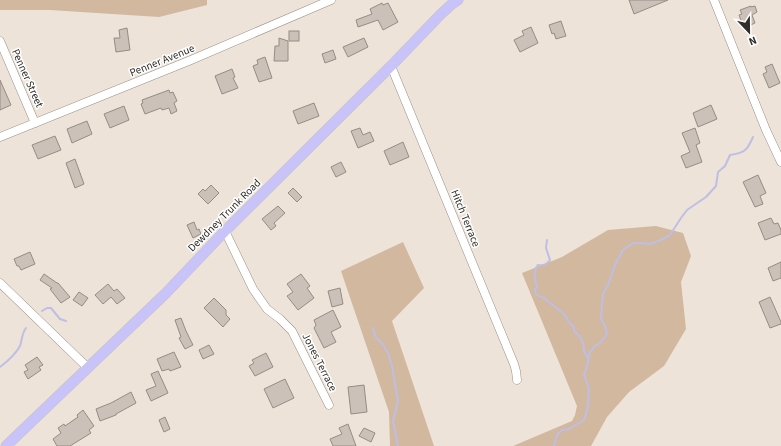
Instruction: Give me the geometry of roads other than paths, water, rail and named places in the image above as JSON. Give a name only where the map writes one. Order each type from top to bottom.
[{"type":"main road","name":"Dewdney Trunk Road","points":[[6,446],[166,293],[225,231],[391,66],[441,14],[451,1]]},
{"type":"street","name":"Penner Avenue","points":[[0,137],[191,60],[332,0]]},
{"type":"street","points":[[714,0],[766,130],[781,162]]},
{"type":"street","name":"Penner Street","points":[[1,45],[35,123]]},
{"type":"street","name":"Hitch Terrace","points":[[391,66],[514,364],[516,370],[516,380]]},
{"type":"street","name":"Jones Terrace","points":[[225,231],[253,289],[267,309],[292,331],[329,405]]},
{"type":"street","points":[[0,283],[88,368]]},
{"type":"waterway","points":[[554,446],[557,435],[562,430],[569,429],[584,420],[588,407],[589,388],[584,375],[590,352],[607,334],[601,319],[603,294],[623,250],[633,243],[649,244],[670,235],[687,210],[706,197],[716,186],[718,172],[725,166],[730,155],[742,152],[747,148],[753,137]]},
{"type":"waterway","points":[[547,240],[546,248],[550,260],[548,263],[538,265],[535,270],[537,287],[535,289],[536,294],[544,298],[564,314],[574,327],[574,331],[582,340],[584,351],[588,358]]},
{"type":"waterway","points":[[42,311],[47,308],[51,308],[60,319],[66,321]]},
{"type":"waterway","points":[[0,367],[11,358],[18,349],[26,328]]},
{"type":"waterway","points":[[373,328],[375,335],[388,353],[392,366],[398,401],[393,421],[398,446]]}]
